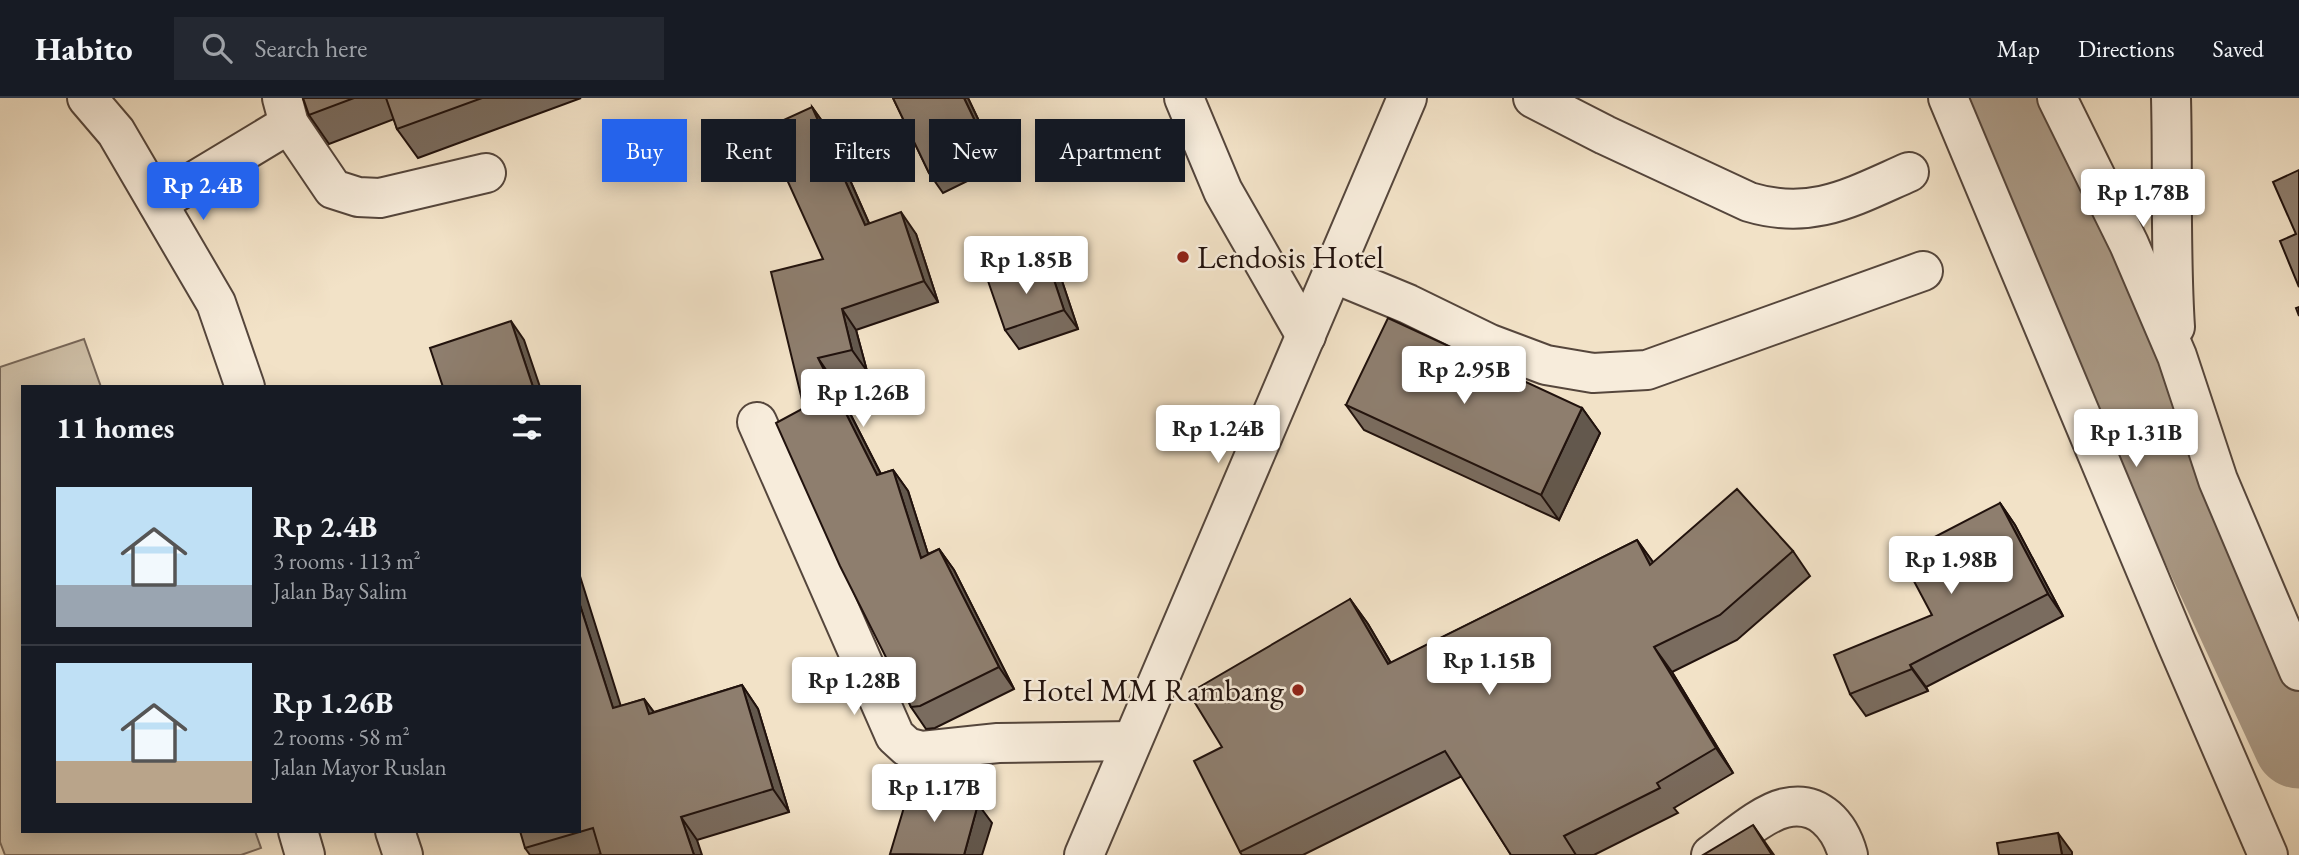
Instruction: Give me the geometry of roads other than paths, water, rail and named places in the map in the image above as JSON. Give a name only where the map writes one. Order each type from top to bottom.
[{"type":"street","points":[[87,98],[116,132],[216,303],[244,385]]},
{"type":"street","points":[[1184,98],[1223,191],[1306,336]]},
{"type":"street","points":[[1084,855],[1407,98]]},
{"type":"street","points":[[1533,98],[1617,141],[1749,202],[1768,208],[1813,208],[1849,198],[1909,172]]},
{"type":"street","points":[[2057,98],[2129,244],[2177,356],[2218,480],[2299,671]]},
{"type":"street","points":[[2171,98],[2171,273],[2177,356]]},
{"type":"street","points":[[1949,101],[2268,855]]},
{"type":"street","points":[[158,203],[285,111],[332,189],[358,197],[380,198],[486,173]]},
{"type":"street","points":[[1333,273],[1408,304],[1490,344],[1546,365],[1593,373],[1647,370],[1923,271]]},
{"type":"street","points":[[757,422],[895,736],[907,747],[922,751],[998,743],[1131,741]]},
{"type":"street","points":[[1711,855],[1760,820],[1783,808],[1799,806],[1816,810],[1831,820],[1844,841],[1847,855]]},
{"type":"street","points":[[299,833],[305,855]]},
{"type":"street","points":[[397,833],[403,855]]},
{"type":"waterway","points":[[2000,98],[2299,743]]},
{"type":"place","name":"Lendosis Hotel","points":[[1183,257]]},
{"type":"place","name":"Hotel MM Rambang","points":[[1298,690]]}]
